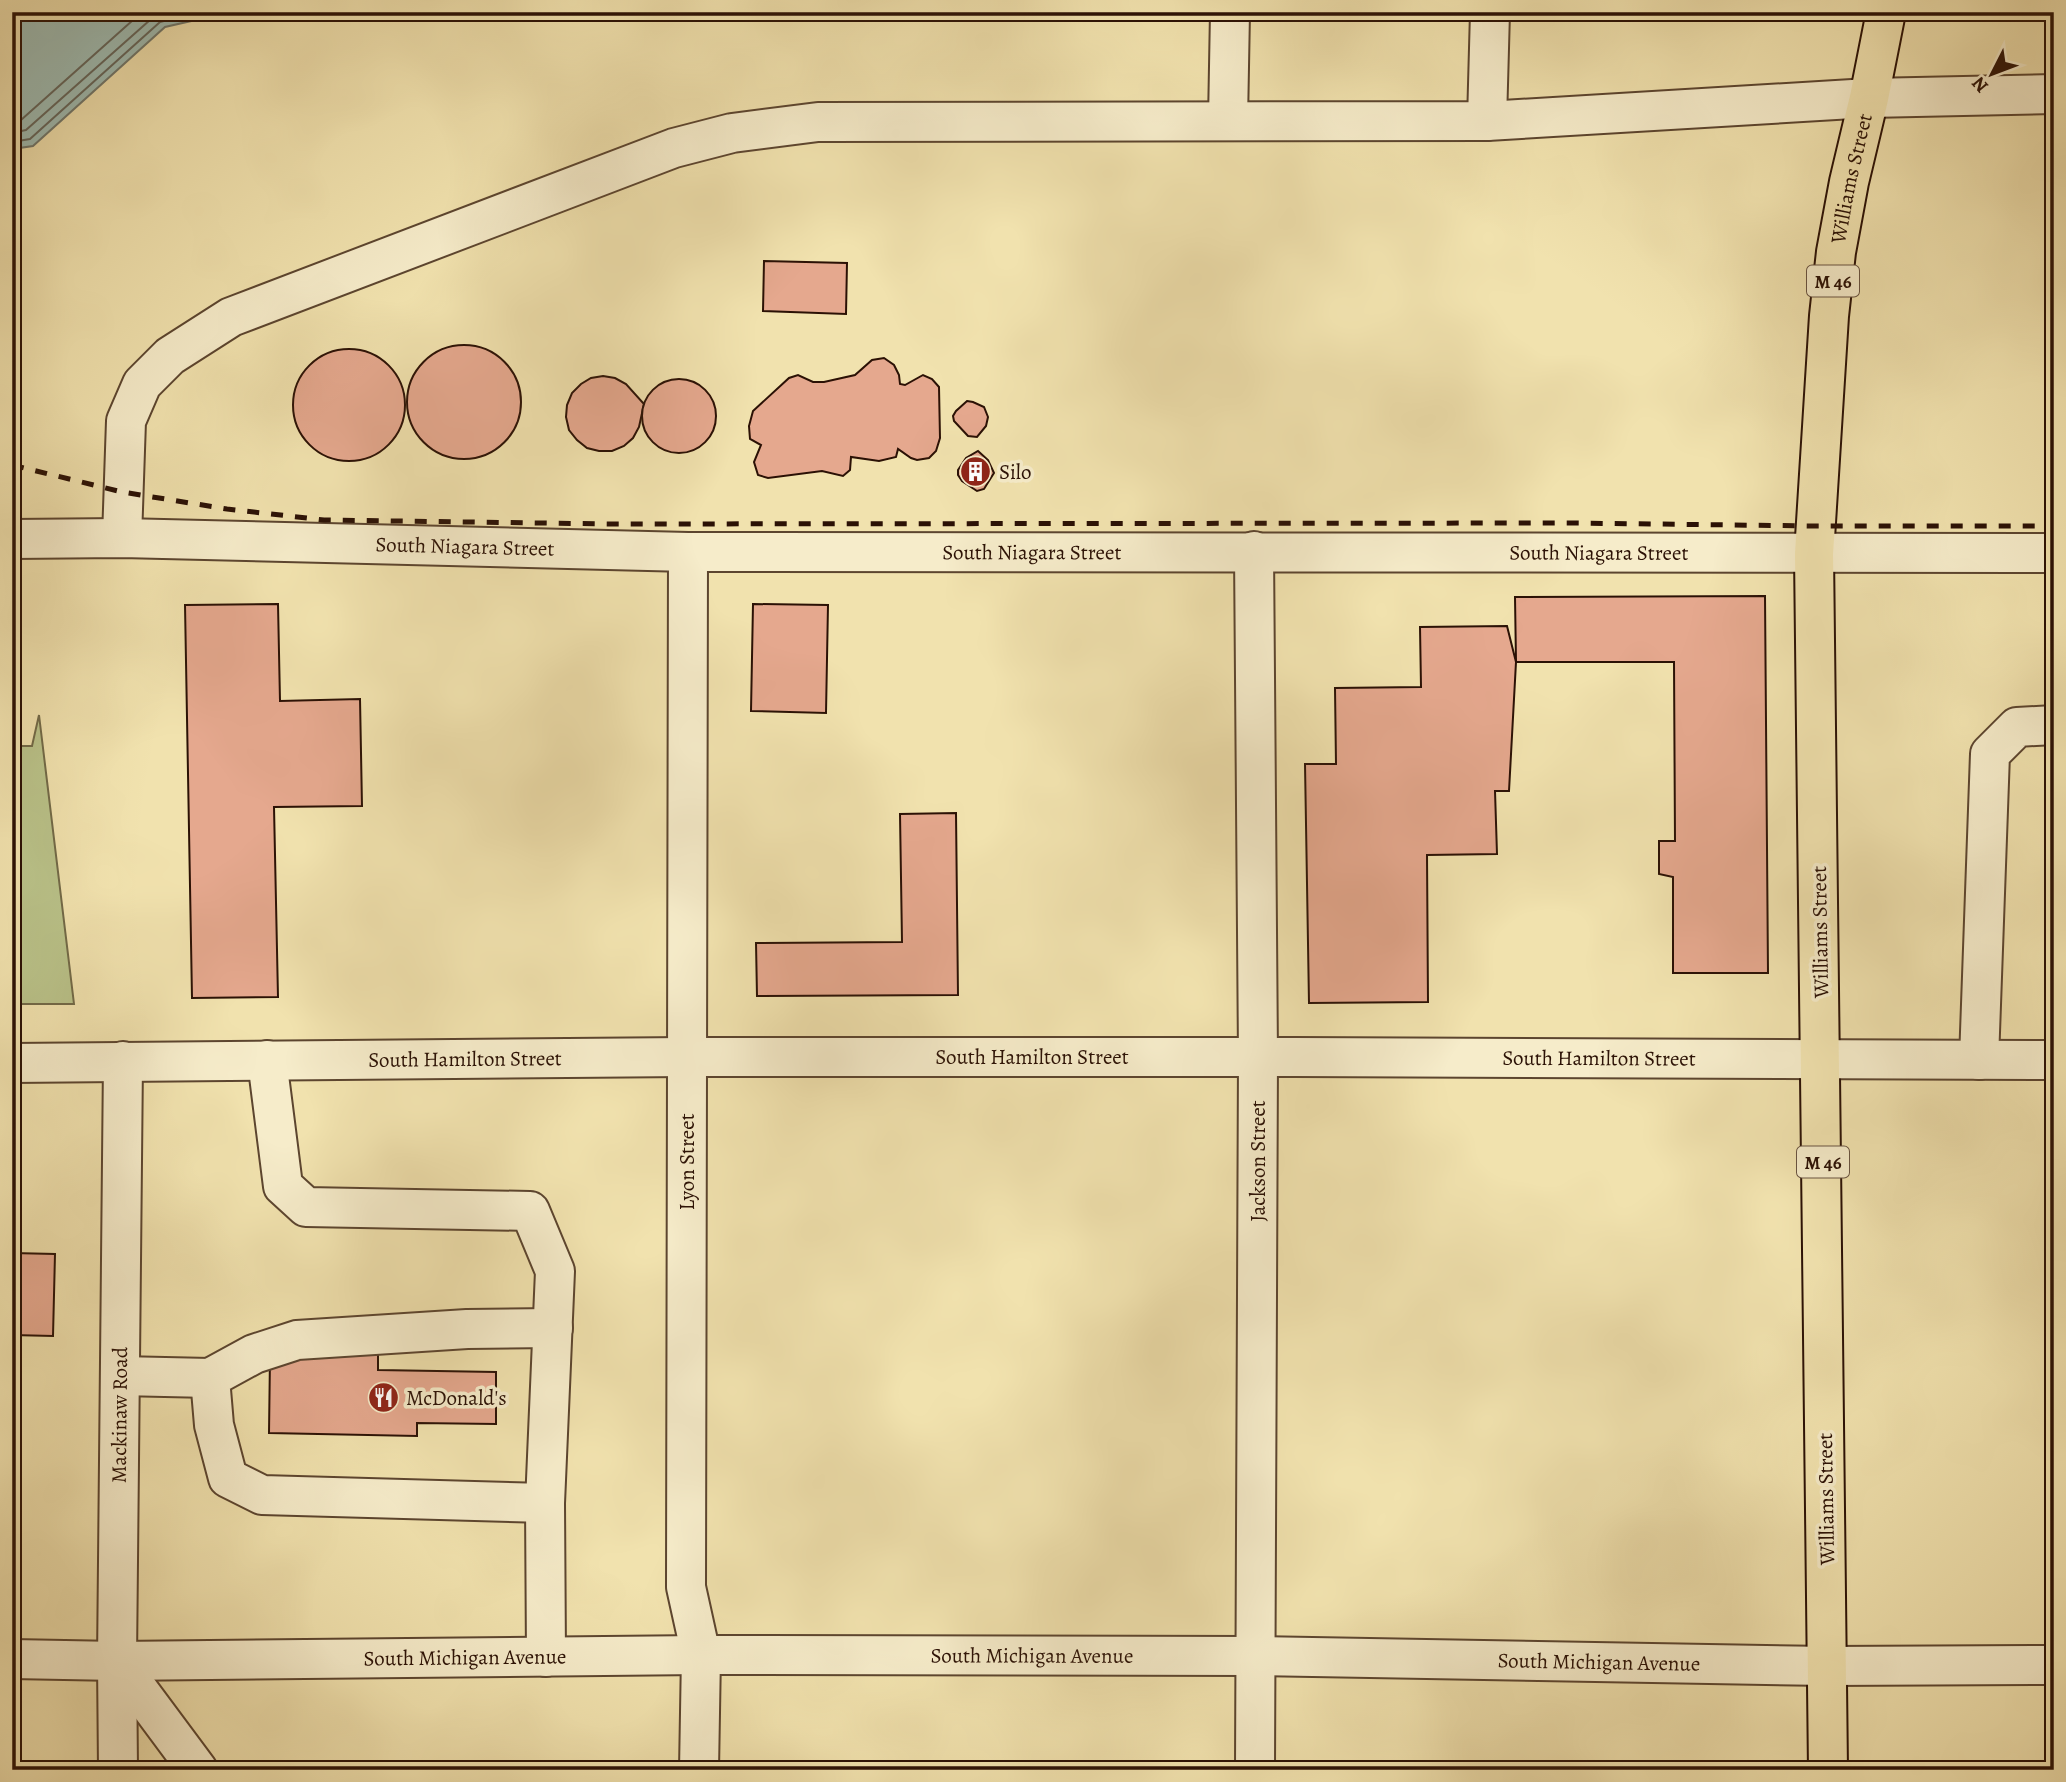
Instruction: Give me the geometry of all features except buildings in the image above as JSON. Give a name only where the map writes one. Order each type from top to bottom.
[{"type":"highway","name":"Williams Street","points":[[1828,1770],[1814,554],[1828,328],[1836,252],[1886,12]]},
{"type":"street","points":[[1228,121],[1230,12]]},
{"type":"street","points":[[1487,121],[1490,12]]},
{"type":"street","name":"Williams Street","points":[[1869,98],[2054,94]]},
{"type":"street","points":[[122,538],[126,421],[142,384],[170,356],[231,317],[674,148],[732,133],[818,122],[1487,121],[1869,98]]},
{"type":"street","name":"South Niagara Street","points":[[12,539],[122,538],[688,552],[2054,552]]},
{"type":"street","name":"Jackson Street","points":[[1254,551],[1258,1057],[1255,1770]]},
{"type":"street","name":"Lyon Street","points":[[688,552],[686,1587],[701,1655],[699,1770]]},
{"type":"street","points":[[1979,1060],[1990,754],[2017,727],[2054,725]]},
{"type":"street","name":"South Hamilton Street","points":[[12,1063],[686,1057],[2054,1060]]},
{"type":"street","points":[[267,1060],[283,1186],[306,1208],[530,1211],[555,1271],[545,1503],[545,1657]]},
{"type":"street","name":"Mackinaw Road","points":[[118,1770],[123,1061]]},
{"type":"street","points":[[120,1377],[210,1378],[254,1353],[297,1339],[467,1329],[553,1328]]},
{"type":"street","points":[[210,1378],[214,1425],[228,1478],[262,1495],[545,1503]]},
{"type":"street","name":"South Michigan Avenue","points":[[12,1659],[117,1661],[701,1655],[1254,1656],[1828,1666],[2054,1665]]},
{"type":"street","points":[[117,1661],[198,1770]]},
{"type":"green space","points":[[39,715],[74,1004],[12,1004],[12,746],[32,746]]},
{"type":"water","points":[[12,12],[231,12],[165,27],[33,146],[12,149]]},
{"type":"railway","points":[[12,465],[122,492],[227,509],[324,520],[614,524],[1572,523],[2054,526]]},
{"type":"place","name":"Silo","points":[[976,472]]},
{"type":"place","name":"McDonald's","points":[[383,1398]]}]
